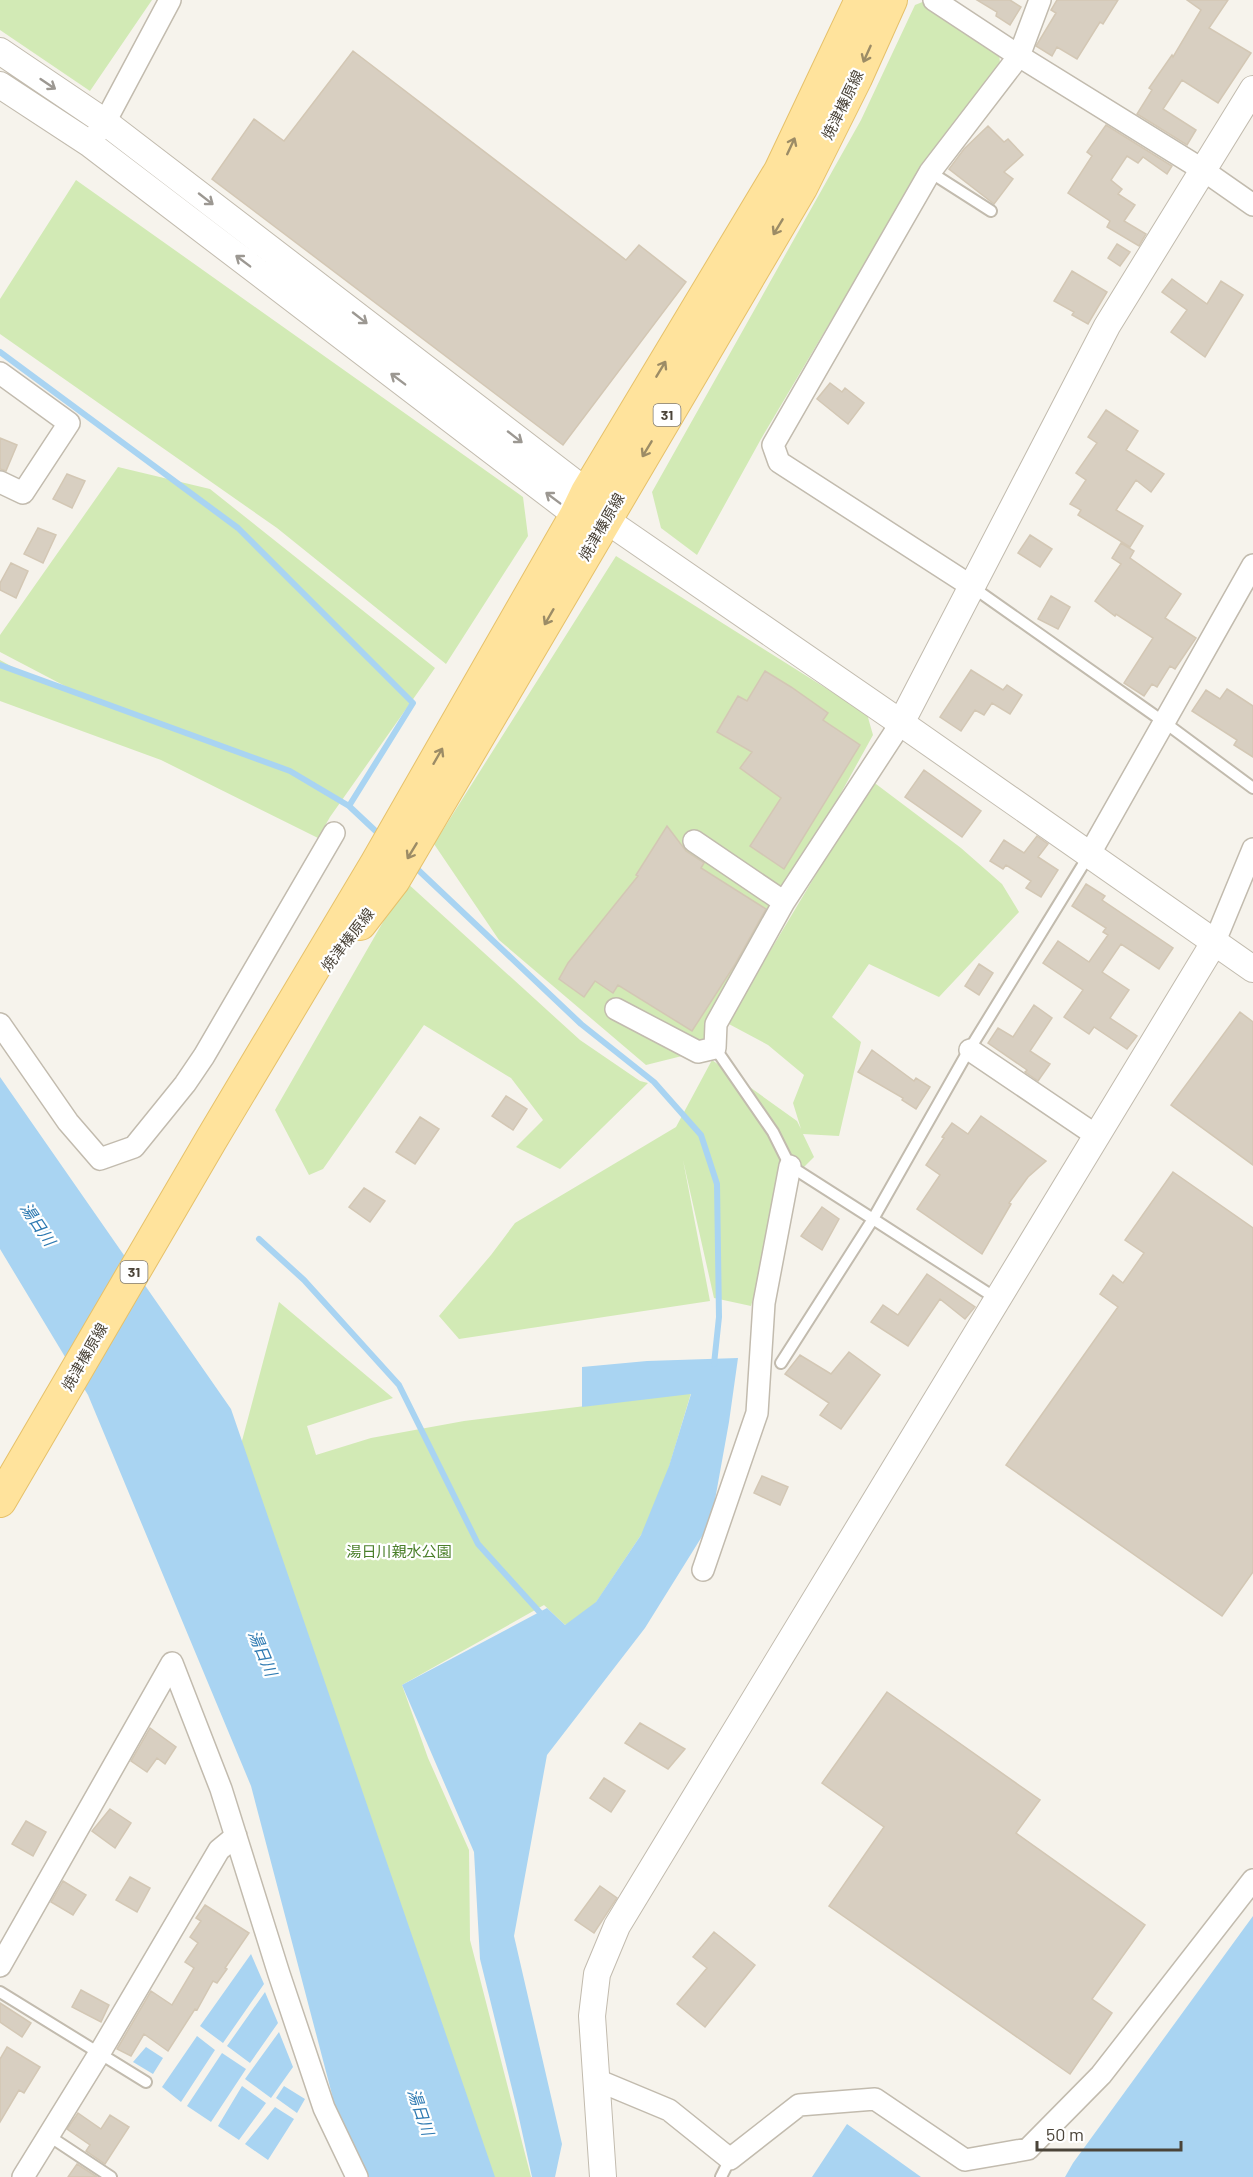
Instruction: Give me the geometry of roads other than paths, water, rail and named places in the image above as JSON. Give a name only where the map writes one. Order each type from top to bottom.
[{"type":"main road","name":"焼津榛原線","points":[[0,1502],[211,1140],[277,1032],[385,872],[419,814],[780,171],[861,0]]},
{"type":"main road","name":"焼津榛原線","points":[[590,509],[801,188],[856,78],[891,0]]},
{"type":"main road","name":"焼津榛原線","points":[[0,1517],[57,1404]]},
{"type":"street","points":[[90,144],[105,122],[170,0]]},
{"type":"street","points":[[934,0],[1019,56],[1203,170],[1253,205]]},
{"type":"street","points":[[971,586],[778,462],[773,445],[930,172],[1019,56],[1040,0]]},
{"type":"street","points":[[0,51],[105,122],[590,509]]},
{"type":"street","points":[[0,85],[90,144],[590,509],[1253,969]]},
{"type":"street","points":[[616,1009],[698,1052],[715,1048],[716,1024],[784,902],[901,723],[1107,326],[1253,90]]},
{"type":"street","points":[[0,373],[69,423],[23,493],[0,482]]},
{"type":"street","points":[[1089,855],[1253,565]]},
{"type":"street","points":[[0,1024],[68,1122],[100,1159],[134,1147],[198,1065],[334,833]]},
{"type":"street","points":[[694,841],[784,902]]},
{"type":"street","points":[[603,2177],[592,2016],[597,1974],[617,1926],[1215,941],[1253,849]]},
{"type":"street","points":[[970,1050],[1097,1136]]},
{"type":"street","points":[[703,1570],[757,1413],[764,1303],[790,1166]]},
{"type":"street","points":[[0,1966],[172,1664],[221,1790],[324,2108],[357,2177]]},
{"type":"street","points":[[23,2177],[99,2054],[219,1850],[236,1836]]},
{"type":"street","points":[[597,2080],[669,2110],[725,2168],[799,2105],[875,2099],[965,2160],[1028,2149],[1101,2075],[1253,1880]]},
{"type":"lane","points":[[930,172],[991,211]]},
{"type":"lane","points":[[971,586],[1164,722],[1253,788]]},
{"type":"lane","points":[[781,1363],[873,1219],[970,1050],[1089,855]]},
{"type":"lane","points":[[715,1048],[773,1132],[790,1166],[997,1299]]},
{"type":"lane","points":[[0,1992],[146,2082]]},
{"type":"lane","points":[[49,2136],[111,2177]]},
{"type":"water","name":"湯日川","points":[[0,1077],[231,1409],[495,2177],[359,2177],[350,2163],[251,1786],[88,1395],[0,1249]]},
{"type":"water","points":[[738,1358],[711,1522],[645,1628],[547,1755],[514,1936],[562,2144],[555,2177],[532,2177],[480,1959],[474,1852],[402,1685],[547,1608],[565,1625],[596,1602],[641,1535],[669,1466],[691,1394],[582,1407],[582,1367],[647,1361]]},
{"type":"water","points":[[1253,1916],[1253,2177],[1065,2177],[1073,2163]]},
{"type":"water","points":[[251,1954],[264,1984],[223,2043],[200,2026]]},
{"type":"water","points":[[265,1992],[278,2023],[250,2063],[227,2046]]},
{"type":"water","points":[[279,2032],[293,2067],[271,2098],[245,2079]]},
{"type":"water","points":[[197,2036],[215,2050],[181,2102],[162,2087]]},
{"type":"water","points":[[146,2047],[163,2058],[153,2074],[133,2062]]},
{"type":"water","points":[[222,2053],[246,2069],[211,2122],[187,2106]]},
{"type":"water","points":[[242,2086],[266,2103],[239,2140],[218,2126]]},
{"type":"water","points":[[284,2086],[305,2099],[297,2113],[276,2098]]},
{"type":"water","points":[[275,2107],[294,2119],[268,2160],[245,2144]]},
{"type":"water","points":[[847,2124],[921,2177],[812,2177]]},
{"type":"waterway","points":[[0,352],[238,528],[413,703],[349,806]]},
{"type":"waterway","points":[[0,665],[290,771],[349,806],[382,837]]},
{"type":"waterway","points":[[414,866],[581,1024],[654,1082],[701,1135],[717,1184],[719,1317],[714,1364]]},
{"type":"waterway","points":[[259,1239],[304,1280],[399,1385],[478,1544],[544,1617]]},
{"type":"park label","name":"湯日川親水公園","points":[[399,1552]]}]
